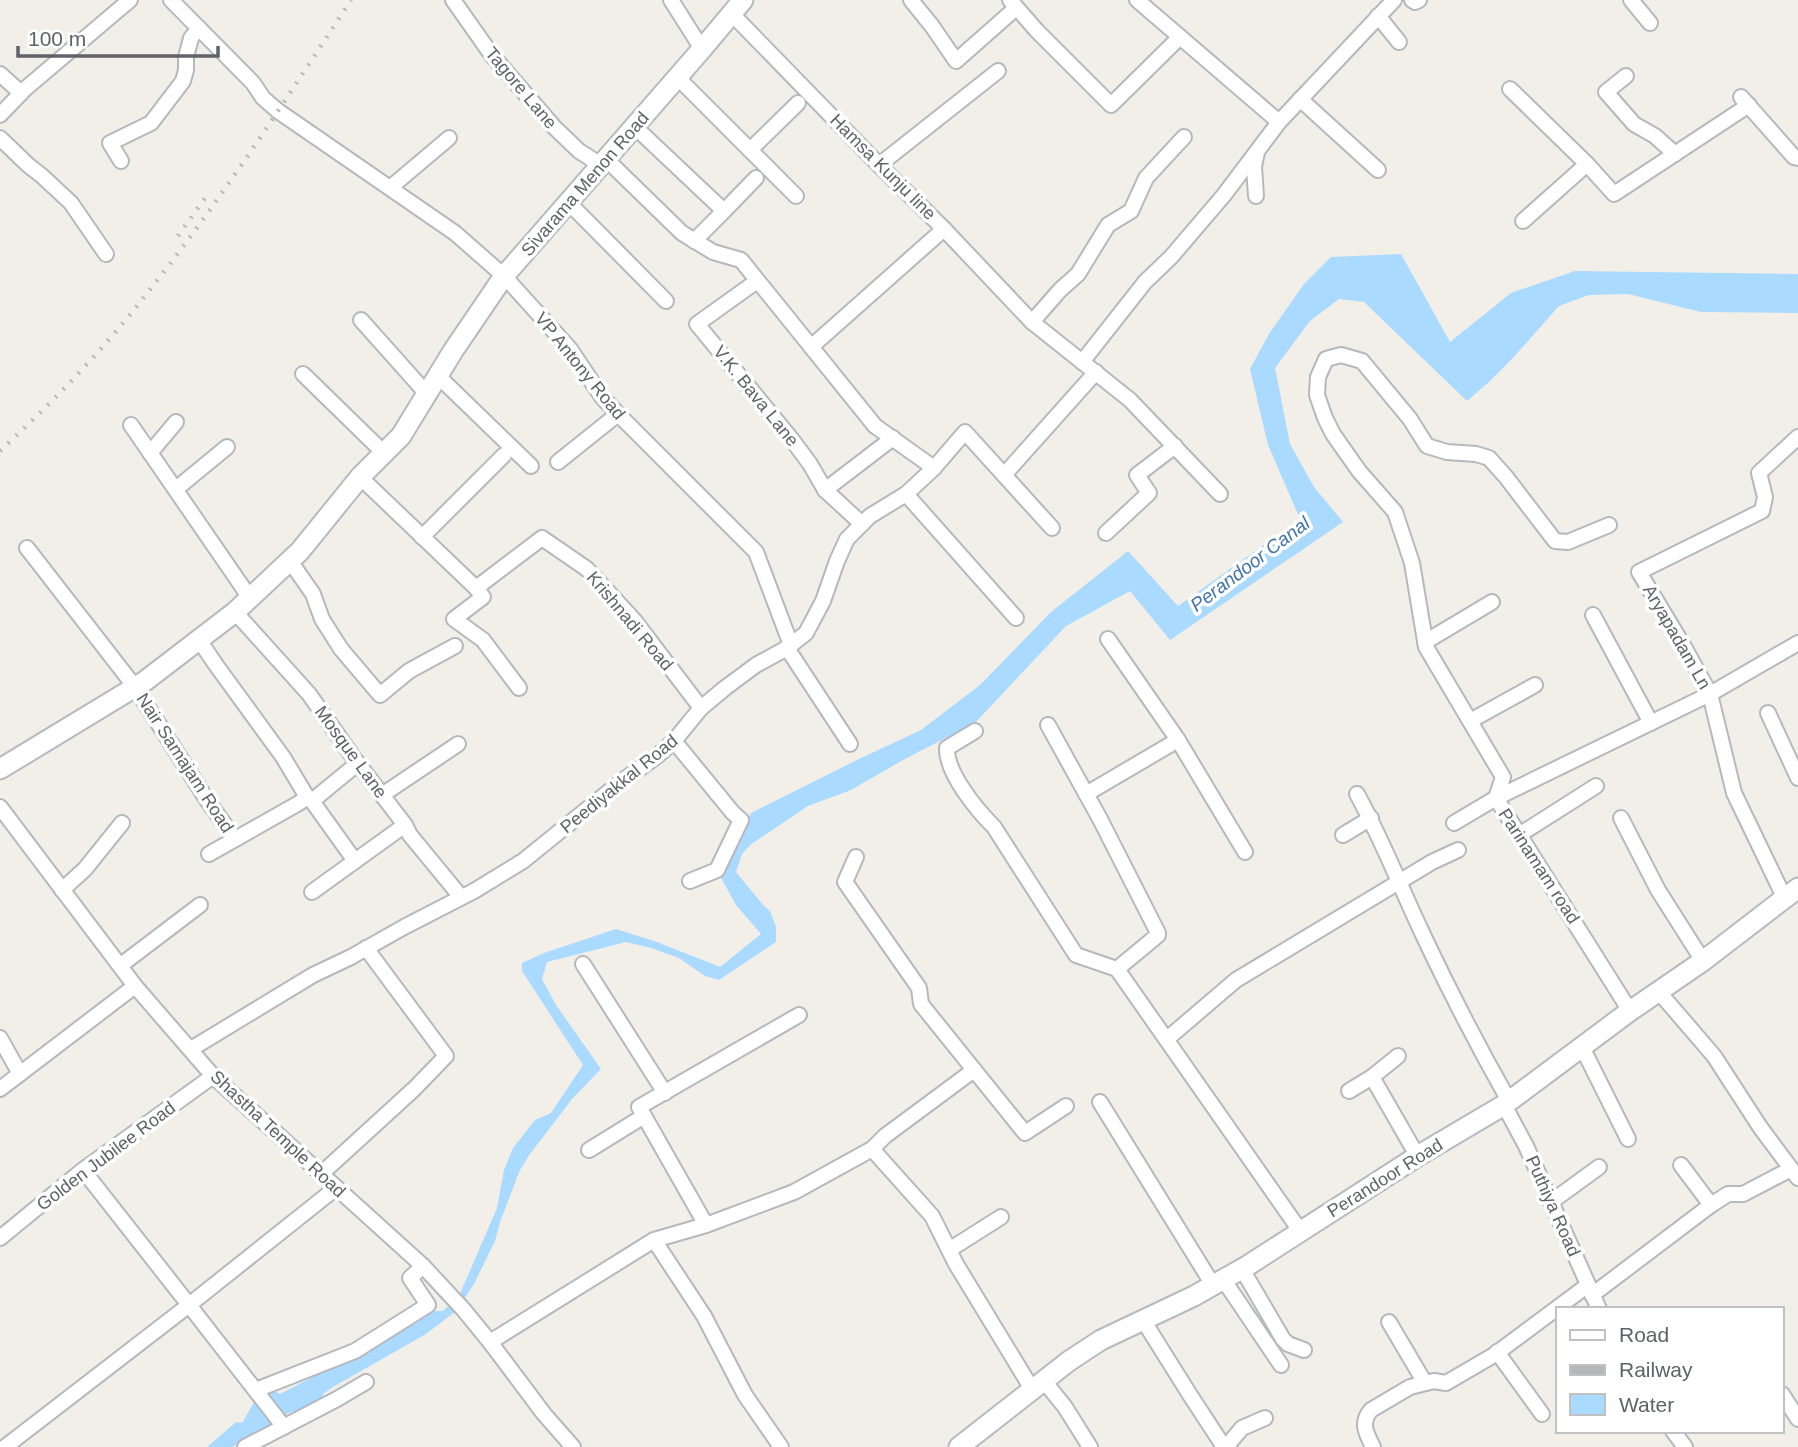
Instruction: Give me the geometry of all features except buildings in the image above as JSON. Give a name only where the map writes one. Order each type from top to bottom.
[{"type":"street","points":[[0,115],[21,93],[130,0]]},
{"type":"street","name":"VP Antony Road","points":[[171,0],[278,111],[455,233],[504,276],[570,349],[602,397],[756,552],[789,646],[850,744]]},
{"type":"street","name":"Tagore Lane","points":[[453,0],[491,54],[554,127],[579,151],[604,162]]},
{"type":"street","points":[[671,0],[702,49]]},
{"type":"street","points":[[911,0],[956,61],[1013,4],[1111,105],[1180,37]]},
{"type":"street","points":[[1137,0],[1279,122]]},
{"type":"street","points":[[1082,362],[1145,282],[1171,257],[1224,195],[1279,122],[1395,0]]},
{"type":"street","points":[[1412,0],[1419,0]]},
{"type":"street","points":[[1631,0],[1650,23]]},
{"type":"street","name":"Sivarama Menon Road","points":[[2,764],[135,687],[200,640],[300,551],[360,477],[401,436],[453,351],[504,276],[737,7]]},
{"type":"street","name":"Hamsa Kunju line","points":[[737,7],[879,165],[1032,322],[1130,400],[1220,494]]},
{"type":"street","points":[[1378,16],[1399,42]]},
{"type":"street","points":[[121,161],[110,143],[150,123],[183,80],[191,38],[200,28]]},
{"type":"street","points":[[879,165],[998,71]]},
{"type":"street","points":[[0,74],[21,93]]},
{"type":"street","points":[[1626,76],[1606,92],[1634,124],[1655,136],[1675,154]]},
{"type":"street","points":[[677,77],[796,196]]},
{"type":"street","points":[[1510,89],[1614,194],[1675,154],[1745,101],[1794,157],[1798,158]]},
{"type":"street","points":[[1300,99],[1378,170]]},
{"type":"street","points":[[750,150],[798,103]]},
{"type":"street","points":[[635,127],[724,211]]},
{"type":"street","points":[[1032,322],[1078,274],[1108,225],[1131,211],[1146,178],[1184,137]]},
{"type":"street","points":[[0,138],[71,203],[106,254]]},
{"type":"street","points":[[391,187],[449,138]]},
{"type":"street","points":[[1256,196],[1254,167],[1257,151]]},
{"type":"street","points":[[604,162],[682,233],[713,252],[741,260],[875,426],[934,468]]},
{"type":"street","points":[[1523,220],[1587,164]]},
{"type":"street","points":[[695,241],[756,178]]},
{"type":"street","points":[[568,202],[666,301]]},
{"type":"street","points":[[811,347],[944,229]]},
{"type":"street","name":"V.K. Bava Lane","points":[[757,281],[697,324],[793,441],[825,490],[862,524]]},
{"type":"street","points":[[361,320],[427,394]]},
{"type":"street","points":[[1492,602],[1425,645],[1412,564],[1395,512],[1359,471],[1333,434],[1317,396],[1318,377],[1326,359],[1341,355],[1362,361],[1410,419],[1427,446],[1447,453],[1476,454],[1489,458],[1555,541],[1567,542],[1609,525]]},
{"type":"street","points":[[1052,528],[1004,475],[1096,372]]},
{"type":"street","points":[[303,374],[383,452]]},
{"type":"street","points":[[438,376],[531,466]]},
{"type":"street","points":[[558,462],[618,414]]},
{"type":"street","points":[[150,453],[176,422]]},
{"type":"street","points":[[131,425],[250,598]]},
{"type":"street","name":"Peediyakkal Road","points":[[191,1049],[313,975],[523,861],[674,741],[701,708],[756,665],[806,633],[823,601],[847,539],[870,516],[906,494],[934,468],[965,432],[1004,475]]},
{"type":"street","name":"Aryapadam Ln","points":[[1794,891],[1734,793],[1710,694],[1684,645],[1639,572],[1762,511],[1765,497],[1759,473],[1798,437]]},
{"type":"street","points":[[825,490],[893,438]]},
{"type":"street","points":[[1106,533],[1149,493],[1137,475],[1175,446]]},
{"type":"street","points":[[176,489],[227,447]]},
{"type":"street","points":[[422,537],[504,454]]},
{"type":"street","points":[[360,477],[483,597],[454,619],[483,640],[519,688]]},
{"type":"street","points":[[906,494],[1016,618]]},
{"type":"street","name":"Krishnadi Road","points":[[476,588],[542,538],[587,569],[634,620],[701,708]]},
{"type":"street","points":[[27,548],[135,687]]},
{"type":"street","points":[[290,561],[313,593],[322,619],[341,649],[380,695],[409,671],[455,646]]},
{"type":"street","name":"Mosque Lane","points":[[235,611],[309,694],[410,835],[461,897]]},
{"type":"street","points":[[1593,615],[1651,723]]},
{"type":"street","points":[[1108,639],[1178,740],[1245,852]]},
{"type":"street","points":[[200,640],[283,757],[307,797],[209,854]]},
{"type":"street","points":[[1454,823],[1496,799],[1710,694],[1798,643]]},
{"type":"street","name":"Parinamam road","points":[[1425,645],[1503,778],[1496,799],[1630,1011]]},
{"type":"street","points":[[1470,721],[1535,685]]},
{"type":"street","name":"Nair Samajam Road","points":[[135,687],[235,839]]},
{"type":"street","points":[[1768,713],[1798,778]]},
{"type":"street","points":[[1048,725],[1158,933],[1117,969]]},
{"type":"street","points":[[975,731],[947,748],[950,768],[979,812],[995,827],[1076,955],[1117,969],[1301,1232]]},
{"type":"street","points":[[1086,794],[1178,740]]},
{"type":"street","points":[[674,741],[741,820],[717,870],[690,881]]},
{"type":"street","points":[[382,795],[458,744]]},
{"type":"street","points":[[355,861],[312,801],[357,764]]},
{"type":"street","points":[[1519,835],[1596,786]]},
{"type":"street","name":"Puthiya Road","points":[[1357,794],[1371,818],[1429,949],[1506,1103],[1598,1307]]},
{"type":"street","name":"Shastha Temple Road","points":[[0,807],[135,986],[213,1076],[423,1266],[463,1309],[544,1414],[573,1447]]},
{"type":"street","points":[[1343,835],[1371,818]]},
{"type":"street","points":[[1621,818],[1658,890],[1703,961]]},
{"type":"street","points":[[62,891],[85,869],[122,823]]},
{"type":"street","points":[[312,892],[405,825]]},
{"type":"street","points":[[1167,1039],[1236,980],[1432,862],[1458,850]]},
{"type":"street","points":[[856,857],[845,882],[919,988],[921,1004],[1025,1133],[1066,1106]]},
{"type":"street","name":"Perandoor Road","points":[[966,1445],[1038,1385],[1101,1340],[1194,1296],[1242,1269],[1506,1103],[1630,1011],[1703,961],[1794,891]]},
{"type":"street","points":[[121,965],[200,905]]},
{"type":"street","points":[[321,1174],[446,1056],[366,948]]},
{"type":"street","points":[[583,964],[665,1093]]},
{"type":"street","points":[[0,1089],[135,986]]},
{"type":"street","points":[[1564,1307],[1728,1195],[1743,1194],[1795,1174],[1760,1127],[1714,1056],[1659,992]]},
{"type":"street","points":[[706,1225],[639,1107],[799,1015]]},
{"type":"street","points":[[0,1038],[20,1074]]},
{"type":"street","points":[[1582,1047],[1628,1139]]},
{"type":"street","points":[[1349,1091],[1398,1056]]},
{"type":"street","points":[[490,1342],[654,1240],[706,1225],[794,1192],[872,1149],[885,1136],[974,1070]]},
{"type":"street","name":"Golden Jubilee Road","points":[[0,1238],[83,1170],[213,1076]]},
{"type":"street","points":[[1372,1077],[1418,1157]]},
{"type":"street","points":[[1100,1102],[1218,1282],[1281,1366]]},
{"type":"street","points":[[589,1150],[644,1115]]},
{"type":"street","points":[[872,1149],[932,1216],[956,1264],[1038,1385],[1065,1407],[1090,1447]]},
{"type":"street","points":[[1681,1165],[1711,1205]]},
{"type":"street","points":[[1550,1202],[1599,1167]]},
{"type":"street","points":[[83,1170],[281,1424]]},
{"type":"street","points":[[5,1447],[335,1188]]},
{"type":"street","points":[[949,1250],[1001,1217]]},
{"type":"street","points":[[654,1240],[704,1316],[745,1395],[781,1447]]},
{"type":"street","points":[[258,1392],[355,1351],[428,1305],[410,1278],[423,1266]]},
{"type":"street","points":[[1242,1269],[1283,1339],[1288,1344],[1304,1350]]},
{"type":"street","points":[[1373,1447],[1365,1431],[1367,1416],[1371,1410],[1410,1387],[1434,1381],[1446,1383],[1556,1313]]},
{"type":"street","points":[[1143,1320],[1225,1447],[1242,1428],[1265,1418]]},
{"type":"street","points":[[1389,1322],[1425,1382]]},
{"type":"street","points":[[1497,1352],[1542,1414]]},
{"type":"street","points":[[245,1447],[281,1424],[337,1399],[366,1382]]},
{"type":"street","points":[[1784,1397],[1798,1419]]},
{"type":"street","points":[[1674,1433],[1685,1447]]},
{"type":"water","name":"Perandoor Canal","points":[[1401,254],[1450,342],[1511,293],[1575,271],[1798,274],[1798,313],[1701,312],[1628,294],[1589,295],[1559,306],[1511,360],[1467,401],[1364,302],[1339,299],[1310,321],[1275,368],[1290,444],[1314,487],[1343,522],[1170,640],[1130,591],[1066,626],[975,723],[851,790],[808,806],[750,845],[742,854],[736,872],[770,911],[776,927],[776,942],[719,980],[705,976],[679,958],[626,942],[547,962],[542,979],[556,1005],[601,1069],[572,1099],[520,1170],[495,1241],[474,1284],[456,1311],[426,1334],[333,1387],[323,1394],[323,1401],[297,1414],[294,1411],[286,1414],[232,1447],[207,1447],[236,1422],[242,1423],[264,1391],[269,1389],[280,1394],[328,1369],[355,1360],[432,1311],[443,1311],[459,1296],[497,1208],[504,1170],[513,1148],[535,1120],[551,1113],[583,1065],[522,971],[522,963],[616,929],[720,967],[761,934],[736,905],[718,872],[751,813],[921,730],[980,685],[1051,612],[1128,551],[1178,606],[1300,519],[1268,445],[1250,369],[1269,334],[1304,284],[1331,257]]},
{"type":"railway","points":[[0,451],[77,374],[148,292],[228,185],[351,0]]},
{"type":"railway","points":[[178,236],[210,191]]}]
